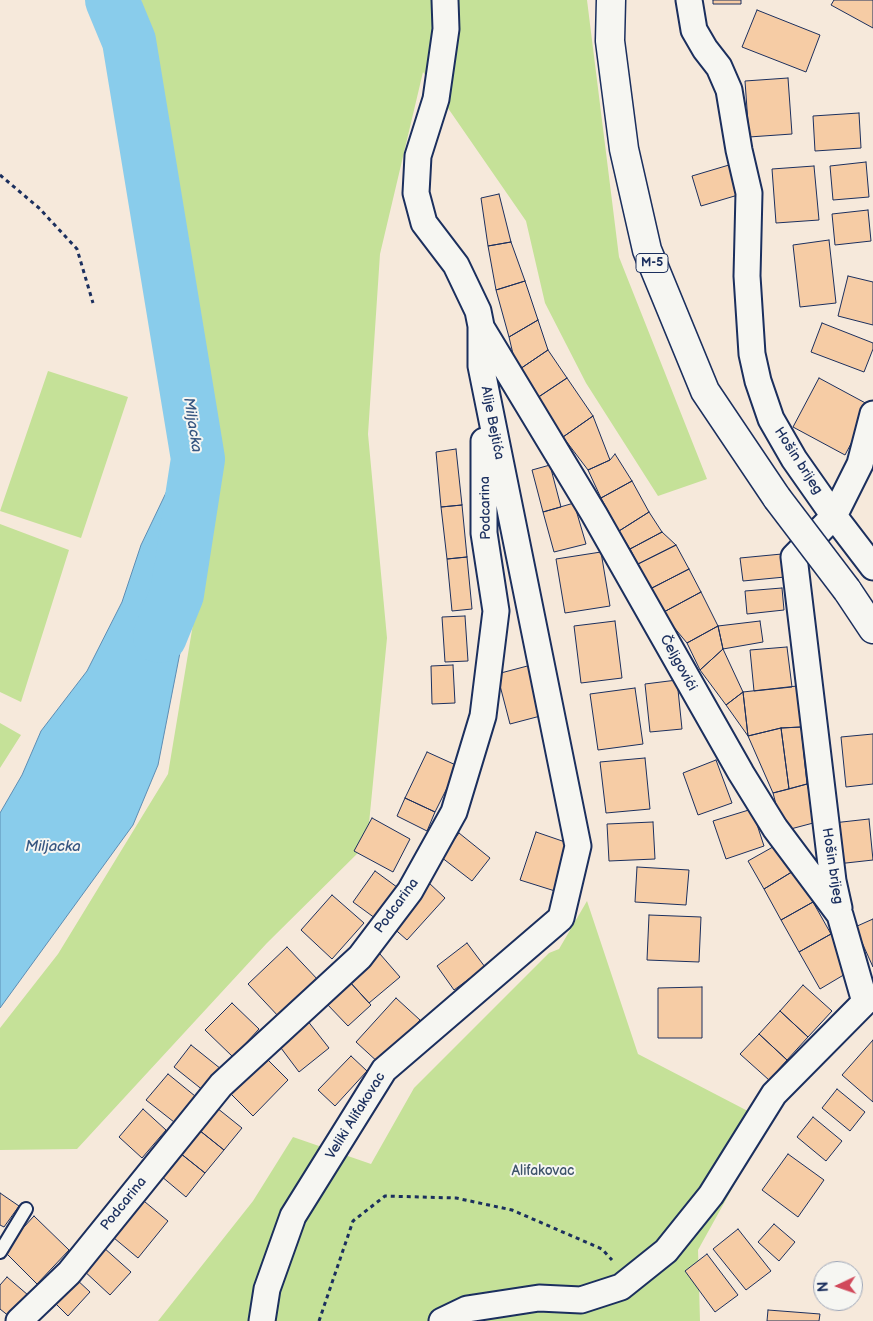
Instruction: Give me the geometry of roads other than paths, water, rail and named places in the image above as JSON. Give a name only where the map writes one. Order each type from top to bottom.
[{"type":"main road","name":"M-5","points":[[611,0],[610,41],[624,149],[647,250],[704,391],[777,498],[847,590],[873,629]]},
{"type":"street","name":"Alije Bejtića","points":[[436,0],[446,29]]},
{"type":"street","name":"Alije Bejtića","points":[[444,0],[446,29],[436,99],[418,156],[416,193],[424,223],[456,265],[478,311],[481,366],[578,846],[561,918]]},
{"type":"street","name":"Hošin brijeg","points":[[689,0],[694,30],[705,49],[719,67],[729,90],[739,150],[749,193],[747,276],[752,354],[758,382],[771,419],[794,459],[834,516],[794,557],[833,881],[840,915]]},
{"type":"street","name":"Čeljgovići","points":[[480,326],[594,514],[741,773],[776,828],[840,915],[869,1006]]},
{"type":"street","name":"Podcarina","points":[[19,1321],[69,1273],[221,1085],[360,957],[410,891],[454,812],[483,716],[496,611],[484,533],[485,456],[481,366]]},
{"type":"street","points":[[873,414],[860,464],[834,516],[873,567]]},
{"type":"street","name":"Veliki Alifakovac","points":[[262,1321],[267,1289],[293,1216],[384,1070],[561,918]]},
{"type":"street","points":[[442,1321],[467,1309],[540,1298],[581,1300],[621,1287],[666,1251],[711,1196],[774,1094],[869,1006]]},
{"type":"lane","points":[[0,1252],[26,1209]]},
{"type":"water","points":[[175,474],[172,487],[181,567],[185,627],[158,765],[133,825],[0,1008],[0,813],[22,775],[41,731],[87,671],[122,602],[141,545]]},
{"type":"waterway","name":"Miljacka","points":[[112,0],[129,41],[198,459],[177,594],[160,636]]},
{"type":"park label","name":"Alifakovac","points":[[543,1171]]}]
